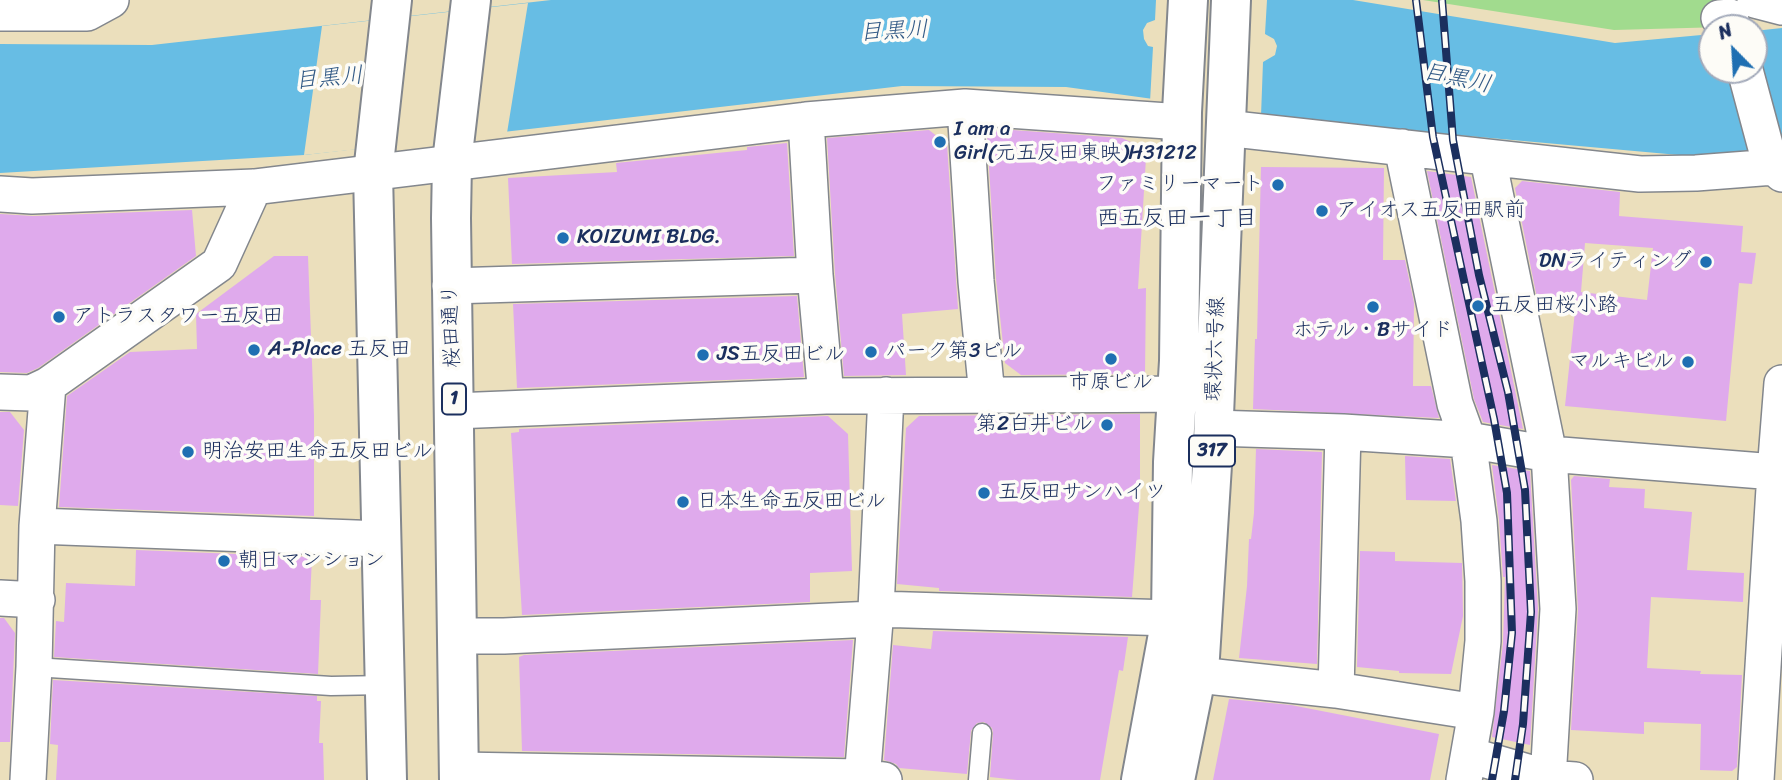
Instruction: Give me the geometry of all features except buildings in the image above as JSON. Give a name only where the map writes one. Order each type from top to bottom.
[{"type":"main road","points":[[387,780],[373,173],[392,0]]},
{"type":"main road","name":"桜田通り","points":[[459,775],[450,286],[452,162],[471,0]]},
{"type":"main road","name":"環状六号線","points":[[1141,780],[1171,618],[1179,361],[1182,117],[1188,0]]},
{"type":"main road","name":"環状六号線","points":[[1175,780],[1198,674],[1214,411],[1231,0]]},
{"type":"street","points":[[0,13],[87,13],[111,0]]},
{"type":"street","points":[[1755,0],[1782,7]]},
{"type":"street","points":[[1225,124],[1488,159],[1640,174],[1774,167],[1749,84]]},
{"type":"street","points":[[0,194],[32,196],[254,187],[806,120],[965,107],[1182,117]]},
{"type":"street","points":[[965,107],[976,281],[987,396]]},
{"type":"street","points":[[806,120],[814,275],[827,396]]},
{"type":"street","points":[[1402,147],[1455,404],[1468,440],[1479,521],[1483,641],[1476,712],[1466,768],[1557,780],[1558,610],[1549,454],[1488,159]]},
{"type":"street","points":[[0,392],[30,393],[48,385],[219,264],[254,187]]},
{"type":"street","points":[[450,286],[814,275]]},
{"type":"street","points":[[1756,780],[1779,472],[1782,383]]},
{"type":"street","points":[[28,780],[37,600],[37,526],[48,385]]},
{"type":"street","points":[[454,411],[827,396],[1176,394],[1214,411],[1343,432],[1468,440],[1549,454],[1779,472]]},
{"type":"street","points":[[459,775],[870,779],[886,395]]},
{"type":"street","points":[[1336,690],[1343,432]]},
{"type":"street","points":[[37,526],[382,540]]},
{"type":"street","points":[[0,598],[37,600]]},
{"type":"street","points":[[456,636],[517,635],[875,614],[1171,618]]},
{"type":"street","points":[[1198,674],[1336,690],[1476,712]]},
{"type":"lane","points":[[34,667],[331,686],[386,685]]},
{"type":"lane","points":[[978,780],[982,733]]},
{"type":"green space","points":[[1423,0],[1717,0],[1720,14],[1698,14],[1698,28],[1614,30]]},
{"type":"water","name":"目黒川","points":[[551,0],[1353,0],[1615,43],[1698,35],[1698,84],[1768,84],[1768,30],[1782,28],[1782,149],[1712,158],[1335,124],[1066,87],[902,86],[304,155],[0,173],[0,44],[152,45]]},
{"type":"pier","points":[[1156,0],[1267,0],[1265,34],[1274,39],[1277,46],[1275,55],[1263,62],[1261,116],[1150,102],[1153,47],[1148,46],[1143,30],[1147,23],[1155,20]]},
{"type":"pier","points":[[528,3],[507,133],[304,155],[322,26]]},
{"type":"railway","points":[[1416,0],[1433,137],[1494,419],[1507,493],[1512,633],[1504,711],[1492,780]]},
{"type":"railway","points":[[1442,0],[1453,140],[1479,275],[1508,392],[1525,490],[1531,612],[1523,724],[1515,780]]},
{"type":"place","name":"I am a Girl(元五反田東映)H31212","points":[[940,142]]},
{"type":"place","name":"ファミリーマート","points":[[1278,185]]},
{"type":"place","name":"アイオス五反田駅前","points":[[1322,211]]},
{"type":"place","name":"KOIZUMI BLDG.","points":[[563,238]]},
{"type":"place","name":"DNライティング","points":[[1706,262]]},
{"type":"place","name":"五反田桜小路","points":[[1478,306]]},
{"type":"place","name":"ホテル・Bサイド","points":[[1373,307]]},
{"type":"place","name":"アトラスタワー五反田","points":[[59,317]]},
{"type":"place","name":"A-Place 五反田","points":[[254,350]]},
{"type":"place","name":"パーク第3ビル","points":[[871,352]]},
{"type":"place","name":"JS五反田ビル","points":[[703,355]]},
{"type":"place","name":"市原ビル","points":[[1111,359]]},
{"type":"place","name":"マルキビル","points":[[1688,362]]},
{"type":"place","name":"第2白井ビル","points":[[1107,425]]},
{"type":"place","name":"明治安田生命五反田ビル","points":[[188,452]]},
{"type":"place","name":"五反田サンハイツ","points":[[984,493]]},
{"type":"place","name":"日本生命五反田ビル","points":[[683,502]]},
{"type":"place","name":"朝日マンション","points":[[224,561]]},
{"type":"district","name":"西五反田一丁目","points":[[1177,219]]}]
